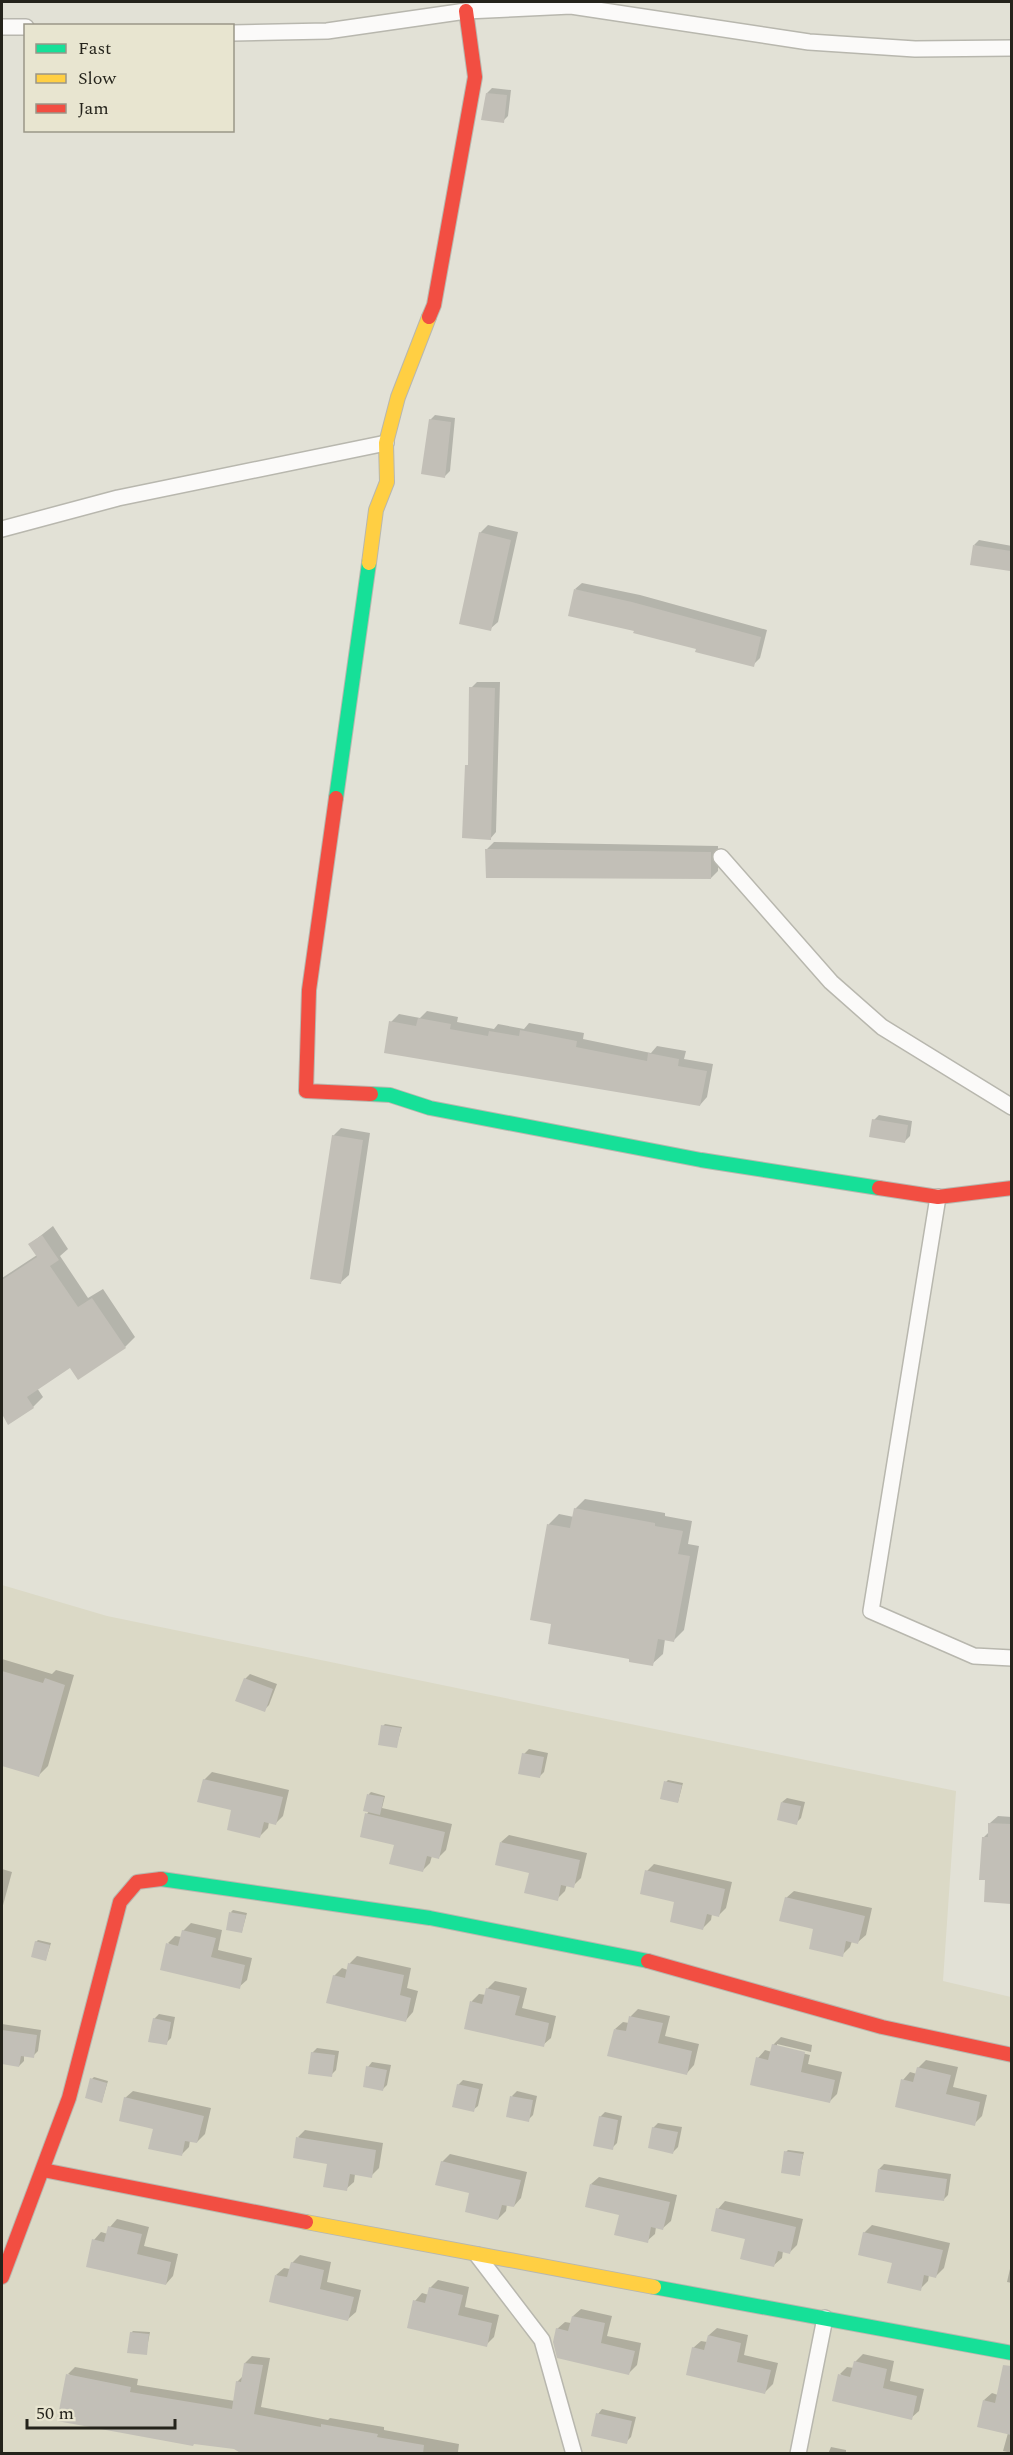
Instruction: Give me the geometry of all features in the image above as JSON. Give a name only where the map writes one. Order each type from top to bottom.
[{"type":"street","points":[[234,33],[327,31],[466,11],[571,6],[809,42],[915,49],[1011,48]]},
{"type":"street","points":[[466,11],[475,77],[434,305],[398,397],[386,443],[387,482],[376,510],[309,990],[306,1091],[390,1095],[430,1108],[701,1160],[938,1197],[1011,1188]]},
{"type":"street","points":[[2,27],[24,27]]},
{"type":"street","points":[[2,529],[118,498],[386,443]]},
{"type":"street","points":[[721,856],[831,982],[882,1028],[1011,1107]]},
{"type":"street","points":[[938,1197],[872,1611],[974,1656],[1011,1658]]},
{"type":"street","points":[[2,2277],[69,2098],[120,1902],[137,1882],[162,1879],[429,1918],[648,1961],[882,2027],[1011,2055]]},
{"type":"street","points":[[42,2170],[477,2255],[1011,2354]]},
{"type":"street","points":[[477,2255],[542,2340],[574,2454]]},
{"type":"street","points":[[798,2454],[825,2318]]},
{"type":"shaded area","points":[[2,1585],[107,1616],[956,1791],[943,1981],[1011,1997],[1011,2453],[2,2453]]},
{"type":"building","points":[[486,93],[507,95],[504,123],[481,120]]},
{"type":"building","points":[[429,419],[451,422],[445,478],[421,474]]},
{"type":"building","points":[[479,532],[511,540],[491,631],[459,624]]},
{"type":"building","points":[[973,545],[1011,551],[1010,571],[970,565]]},
{"type":"building","points":[[574,589],[632,602],[761,637],[754,667],[695,652],[696,649],[633,633],[634,631],[568,616]]},
{"type":"building","points":[[469,687],[495,688],[491,840],[462,838],[465,765],[468,765]]},
{"type":"building","points":[[485,849],[711,852],[711,879],[486,878]]},
{"type":"building","points":[[418,1018],[451,1024],[450,1029],[488,1036],[489,1031],[519,1036],[520,1030],[577,1041],[576,1047],[647,1061],[648,1053],[679,1059],[678,1066],[707,1071],[700,1106],[384,1053],[389,1021],[416,1026]]},
{"type":"building","points":[[872,1119],[908,1125],[905,1143],[869,1137]]},
{"type":"building","points":[[332,1135],[363,1140],[341,1284],[310,1279]]},
{"type":"building","points":[[42,1235],[59,1260],[50,1266],[78,1307],[92,1298],[126,1348],[78,1380],[70,1368],[27,1397],[34,1408],[8,1425],[2,1414],[2,1280],[37,1257],[28,1244]]},
{"type":"building","points":[[574,1508],[655,1523],[655,1526],[683,1531],[678,1554],[690,1556],[674,1642],[658,1639],[653,1666],[629,1662],[629,1659],[548,1644],[551,1624],[530,1620],[547,1524],[570,1528]]},
{"type":"building","points":[[2,1671],[43,1683],[45,1678],[65,1685],[39,1777],[2,1766]]},
{"type":"building","points":[[244,1678],[273,1689],[265,1712],[235,1701]]},
{"type":"building","points":[[381,1725],[401,1728],[397,1748],[378,1745]]},
{"type":"building","points":[[522,1753],[544,1757],[540,1778],[518,1774]]},
{"type":"building","points":[[203,1779],[283,1797],[276,1825],[264,1822],[260,1838],[227,1830],[231,1810],[197,1802]]},
{"type":"building","points":[[664,1781],[682,1785],[678,1803],[660,1799]]},
{"type":"building","points":[[367,1794],[384,1797],[380,1815],[363,1811]]},
{"type":"building","points":[[781,1802],[801,1806],[797,1825],[777,1820]]},
{"type":"building","points":[[365,1813],[445,1832],[439,1859],[427,1856],[423,1872],[389,1864],[394,1845],[360,1837]]},
{"type":"building","points":[[988,1823],[1011,1824],[1011,1904],[984,1902],[985,1880],[979,1880],[982,1837],[988,1837]]},
{"type":"building","points":[[500,1842],[580,1860],[574,1888],[561,1885],[558,1901],[524,1893],[529,1873],[495,1865]]},
{"type":"building","points":[[645,1870],[725,1889],[719,1917],[707,1914],[703,1930],[670,1922],[674,1902],[640,1894]]},
{"type":"building","points":[[785,1897],[865,1916],[858,1944],[846,1941],[843,1957],[809,1949],[813,1929],[779,1921]]},
{"type":"building","points":[[229,1912],[246,1915],[242,1933],[226,1930]]},
{"type":"building","points":[[182,1930],[216,1938],[211,1957],[245,1965],[240,1989],[160,1970],[166,1943],[178,1946]]},
{"type":"building","points":[[35,1941],[50,1945],[46,1961],[31,1957]]},
{"type":"building","points":[[348,1963],[404,1975],[400,1995],[411,1998],[406,2022],[326,2003],[333,1975],[345,1978]]},
{"type":"building","points":[[486,1988],[520,1996],[515,2015],[549,2023],[544,2047],[464,2029],[470,2001],[482,2004]]},
{"type":"building","points":[[629,2016],[663,2023],[658,2043],[692,2051],[687,2075],[607,2056],[614,2029],[626,2031]]},
{"type":"building","points":[[153,2018],[171,2022],[167,2045],[148,2042]]},
{"type":"building","points":[[2,2030],[37,2035],[34,2058],[21,2056],[19,2067],[2,2064]]},
{"type":"building","points":[[772,2044],[805,2052],[801,2072],[835,2080],[830,2103],[750,2085],[756,2057],[768,2060]]},
{"type":"building","points":[[311,2052],[335,2055],[332,2077],[308,2074]]},
{"type":"building","points":[[366,2066],[387,2070],[383,2091],[363,2087]]},
{"type":"building","points":[[917,2067],[951,2075],[946,2094],[980,2102],[975,2126],[895,2107],[901,2079],[913,2082]]},
{"type":"building","points":[[90,2078],[107,2083],[102,2103],[85,2098]]},
{"type":"building","points":[[457,2084],[479,2089],[474,2112],[452,2107]]},
{"type":"building","points":[[510,2096],[533,2100],[529,2122],[506,2117]]},
{"type":"building","points":[[124,2097],[204,2116],[197,2143],[185,2141],[182,2156],[148,2149],[153,2129],[119,2121]]},
{"type":"building","points":[[599,2116],[618,2120],[613,2150],[593,2146]]},
{"type":"building","points":[[652,2127],[678,2132],[673,2154],[648,2148]]},
{"type":"building","points":[[296,2137],[376,2150],[372,2178],[350,2174],[347,2191],[323,2187],[327,2164],[293,2158]]},
{"type":"building","points":[[784,2151],[803,2154],[800,2176],[781,2173]]},
{"type":"building","points":[[441,2161],[521,2180],[514,2207],[502,2205],[498,2220],[465,2212],[469,2193],[435,2185]]},
{"type":"building","points":[[878,2169],[947,2179],[944,2201],[875,2192]]},
{"type":"building","points":[[590,2184],[670,2202],[663,2230],[651,2227],[648,2243],[614,2235],[619,2215],[585,2207]]},
{"type":"building","points":[[716,2208],[796,2227],[790,2254],[778,2251],[774,2267],[740,2259],[745,2239],[711,2231]]},
{"type":"building","points":[[108,2226],[142,2234],[137,2254],[171,2262],[166,2285],[86,2267],[92,2239],[104,2242]]},
{"type":"building","points":[[863,2232],[943,2250],[936,2278],[924,2275],[921,2291],[887,2283],[892,2263],[858,2255]]},
{"type":"building","points":[[291,2262],[324,2270],[320,2289],[354,2297],[348,2321],[269,2302],[275,2275],[287,2277]]},
{"type":"building","points":[[429,2287],[463,2295],[458,2315],[492,2323],[487,2347],[407,2328],[413,2300],[425,2303]]},
{"type":"building","points":[[572,2316],[605,2323],[601,2343],[635,2351],[629,2375],[557,2358],[553,2342],[556,2328],[568,2331]]},
{"type":"building","points":[[130,2332],[149,2334],[147,2355],[127,2353]]},
{"type":"building","points":[[708,2335],[741,2343],[737,2362],[771,2370],[765,2394],[686,2375],[692,2347],[704,2350]]},
{"type":"building","points":[[854,2361],[887,2369],[883,2388],[917,2396],[912,2420],[832,2401],[838,2374],[850,2377]]},
{"type":"building","points":[[244,2363],[263,2365],[254,2414],[321,2427],[321,2424],[378,2434],[377,2437],[424,2445],[423,2454],[242,2454],[234,2449],[194,2444],[193,2446],[57,2421],[66,2374],[131,2387],[130,2392],[232,2409],[236,2381],[241,2382]]},
{"type":"building","points":[[1003,2365],[1011,2366],[1011,2435],[977,2427],[983,2400],[995,2403]]},
{"type":"building","points":[[596,2413],[632,2421],[627,2444],[591,2436]]},
{"type":"traffic: fast","points":[[336,798],[369,563]]},
{"type":"traffic: fast","points":[[371,1094],[390,1095],[430,1108],[701,1160],[879,1188]]},
{"type":"traffic: fast","points":[[161,1879],[430,1918],[648,1961]]},
{"type":"traffic: fast","points":[[654,2287],[1012,2353]]},
{"type":"traffic: slow","points":[[369,563],[376,510],[387,482],[386,443],[398,397],[429,317]]},
{"type":"traffic: slow","points":[[306,2222],[654,2287]]},
{"type":"traffic: jam","points":[[429,317],[434,305],[475,77],[466,11]]},
{"type":"traffic: jam","points":[[336,798],[309,990],[306,1091],[371,1094]]},
{"type":"traffic: jam","points":[[879,1188],[938,1197],[1012,1188]]},
{"type":"traffic: jam","points":[[2,2277],[69,2098],[120,1902],[137,1882],[161,1879]]},
{"type":"traffic: jam","points":[[648,1961],[882,2027],[1012,2055]]},
{"type":"traffic: jam","points":[[43,2170],[306,2222]]}]
